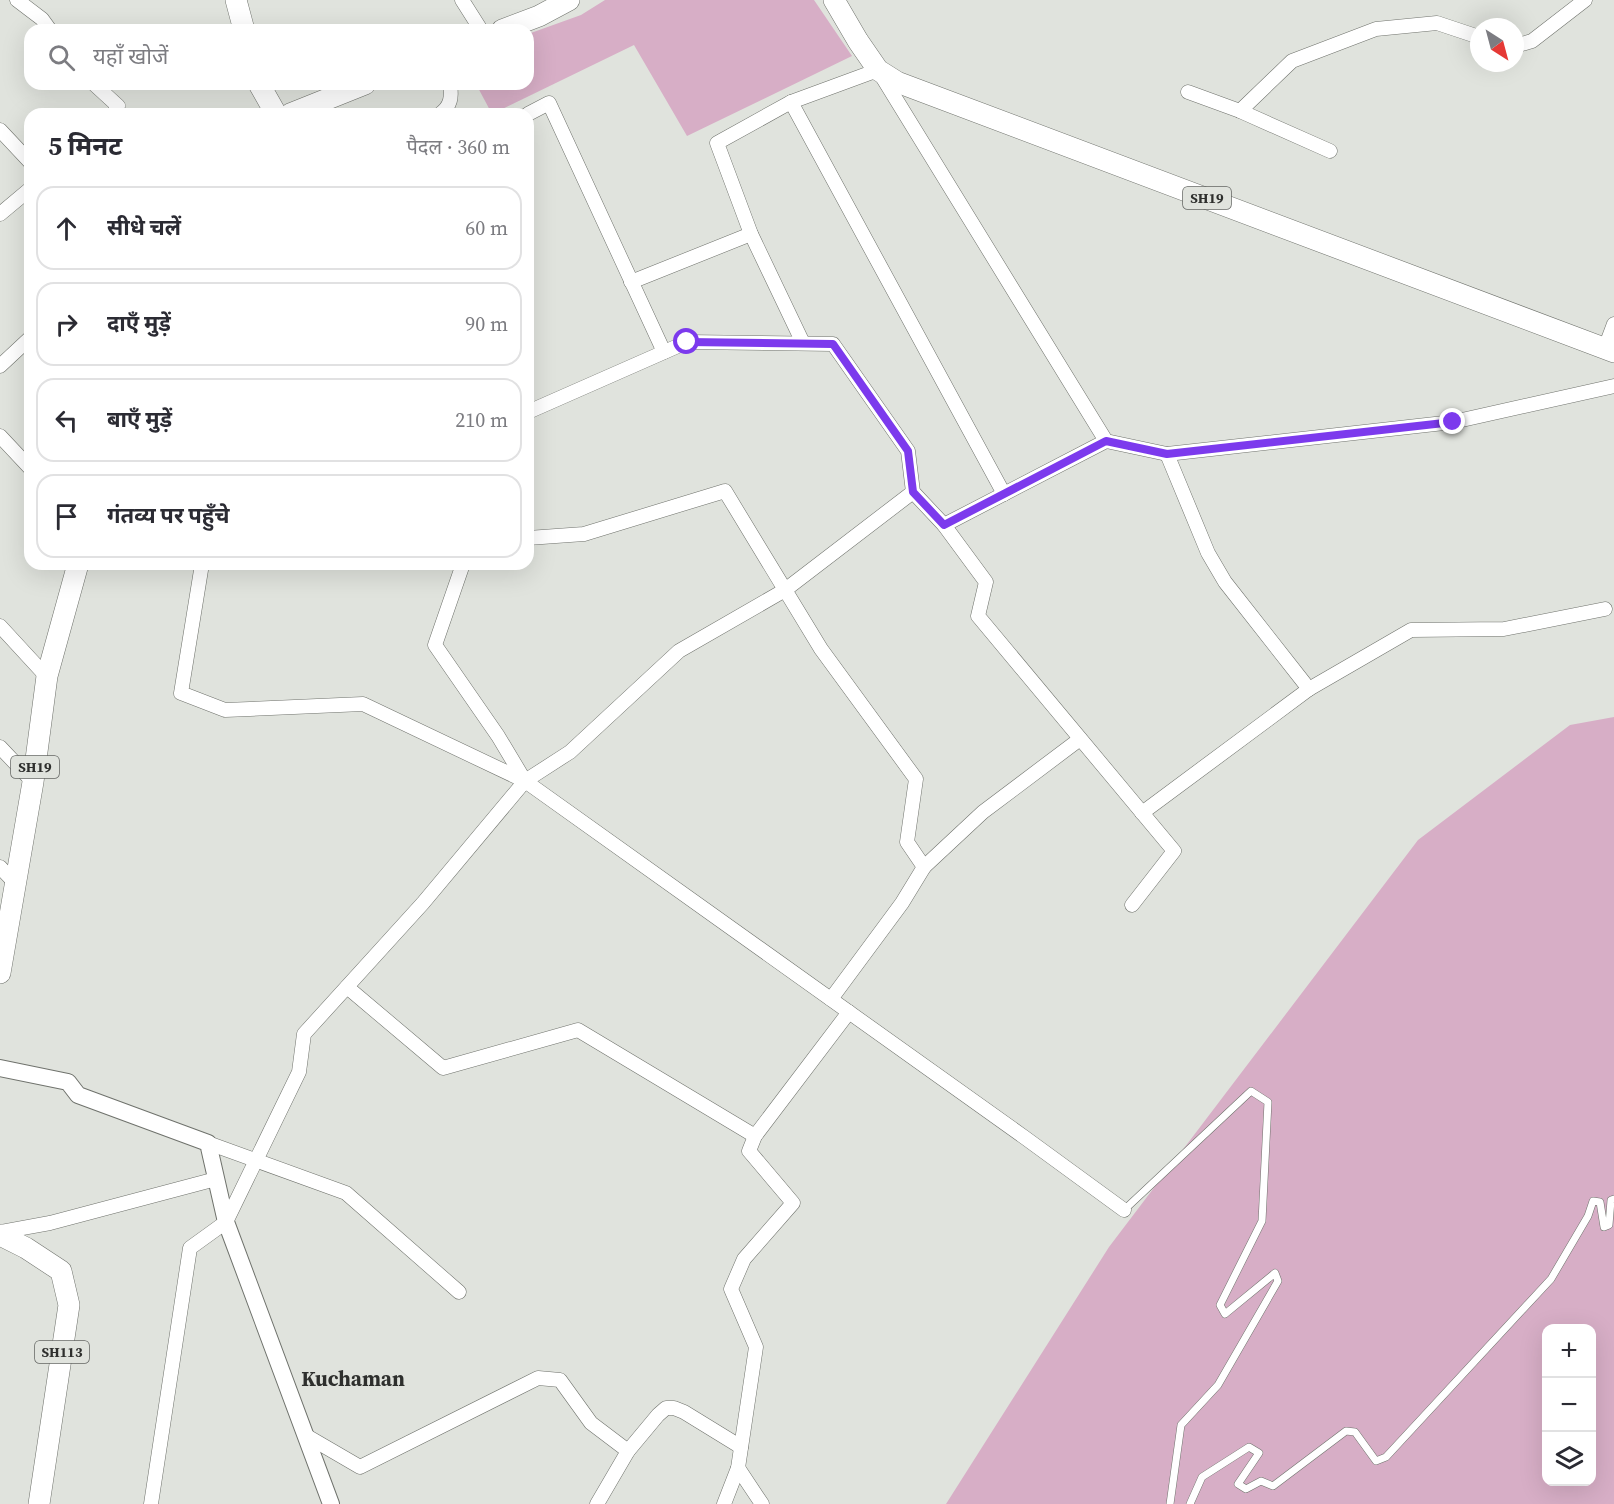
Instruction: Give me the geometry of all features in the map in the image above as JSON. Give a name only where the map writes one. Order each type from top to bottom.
[{"type":"main road","points":[[236,0],[242,24]]},
{"type":"main road","points":[[518,24],[569,0]]},
{"type":"main road","name":"SH19","points":[[834,0],[878,70],[897,82],[1609,350]]},
{"type":"main road","points":[[262,90],[272,108]]},
{"type":"main road","points":[[305,108],[350,90]]},
{"type":"main road","name":"SH19","points":[[0,973],[33,782],[46,676],[76,570]]},
{"type":"main road","name":"SH113","points":[[0,1234],[61,1271],[69,1305],[39,1504]]},
{"type":"street","points":[[17,0],[46,24]]},
{"type":"street","points":[[462,0],[477,24]]},
{"type":"street","points":[[1524,43],[1532,41],[1585,0]]},
{"type":"street","points":[[1240,111],[1292,61],[1376,29],[1437,23],[1470,34]]},
{"type":"street","points":[[803,343],[751,234],[717,143],[791,102],[878,70],[1106,441]]},
{"type":"street","points":[[101,90],[118,106],[116,108]]},
{"type":"street","points":[[448,108],[451,90]]},
{"type":"street","points":[[1188,92],[1240,111],[1330,151]]},
{"type":"street","points":[[791,102],[1004,494]]},
{"type":"street","points":[[534,111],[549,104],[663,352]]},
{"type":"street","points":[[3,138],[24,157]]},
{"type":"street","points":[[0,214],[24,194]]},
{"type":"street","points":[[632,282],[751,234]]},
{"type":"street","points":[[1609,350],[1614,324]]},
{"type":"street","points":[[534,409],[687,342],[833,344],[908,451],[913,492],[944,525],[986,582],[978,616],[1174,850],[1132,905]]},
{"type":"street","points":[[0,366],[24,344]]},
{"type":"street","points":[[944,525],[1106,441],[1167,454],[1453,422],[1614,386]]},
{"type":"street","points":[[0,436],[24,462]]},
{"type":"street","points":[[1167,454],[1214,563],[1225,582],[1309,689]]},
{"type":"street","points":[[534,538],[584,534],[725,491],[821,649],[916,779],[907,842],[924,867]]},
{"type":"street","points":[[151,1504],[190,1248],[226,1222],[299,1072],[304,1034],[423,903],[525,781],[570,752],[679,651],[785,590],[913,492]]},
{"type":"street","points":[[201,570],[181,693],[225,710],[363,704],[525,781],[1124,1210]]},
{"type":"street","points":[[461,570],[435,645],[498,736],[525,781]]},
{"type":"street","points":[[1142,813],[1309,689],[1411,630],[1504,629],[1605,609]]},
{"type":"street","points":[[0,626],[46,676]]},
{"type":"street","points":[[831,999],[902,903],[924,867],[983,812],[1080,739]]},
{"type":"street","points":[[0,747],[33,782]]},
{"type":"street","points":[[0,867],[16,885]]},
{"type":"street","points":[[347,987],[442,1068],[578,1030],[755,1136]]},
{"type":"street","points":[[724,1504],[738,1468],[756,1347],[731,1289],[744,1259],[793,1203],[749,1151],[755,1136],[849,1012]]},
{"type":"street","points":[[0,1068],[68,1082],[78,1095],[346,1193],[459,1292]]},
{"type":"street","points":[[208,1143],[226,1222],[331,1504]]},
{"type":"street","points":[[0,1234],[216,1179]]},
{"type":"street","points":[[305,1435],[360,1467],[538,1378],[560,1380],[591,1423],[628,1451]]},
{"type":"street","points":[[597,1504],[628,1451],[666,1408],[674,1408],[741,1447]]},
{"type":"street","points":[[738,1468],[762,1504]]},
{"type":"lane","points":[[1124,1210],[1251,1091],[1268,1102],[1262,1221],[1220,1305],[1225,1314],[1275,1273],[1278,1281],[1218,1385],[1181,1425],[1170,1504]]},
{"type":"lane","points":[[1190,1504],[1202,1477],[1249,1447],[1259,1453],[1238,1485],[1246,1489],[1261,1480],[1273,1486],[1346,1431],[1355,1432],[1376,1461],[1386,1457],[1551,1279],[1588,1216],[1593,1201],[1600,1202],[1604,1227],[1609,1225],[1611,1200],[1614,1199]]},
{"type":"shaded area","points":[[605,0],[814,0],[852,56],[687,136],[634,45],[504,108],[489,108],[479,90],[534,90],[534,32],[581,15]]},
{"type":"shaded area","points":[[1614,717],[1614,1504],[946,1504],[1109,1247],[1418,840],[1570,725]]},
{"type":"district","name":"Kuchaman","points":[[353,1379]]},
{"type":"route","points":[[687,342],[833,344],[908,451],[913,492],[944,525],[1106,441],[1167,454],[1453,422]]}]
